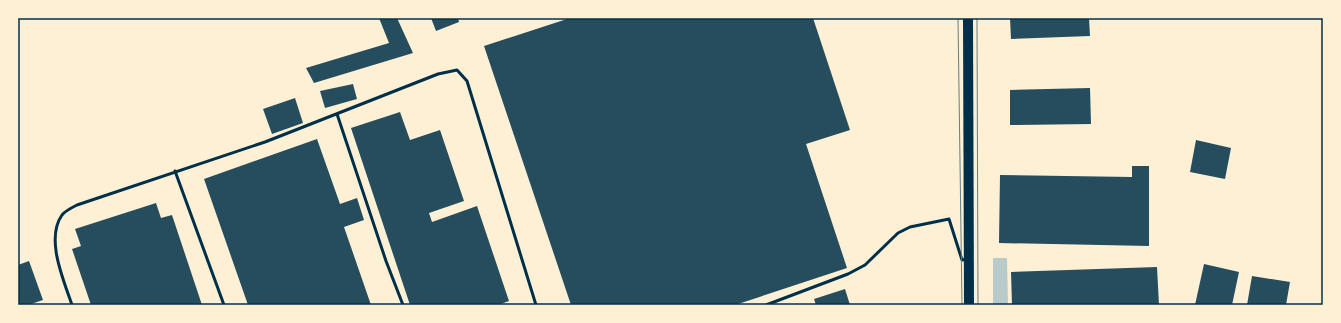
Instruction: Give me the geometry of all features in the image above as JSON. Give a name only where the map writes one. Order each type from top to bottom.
[{"type":"main road","points":[[968,18],[969,305]]},
{"type":"lane","points":[[72,305],[59,267],[55,248],[56,227],[62,214],[77,205],[265,142],[438,74],[457,70],[467,81],[536,305]]},
{"type":"lane","points":[[336,114],[386,261],[403,305]]},
{"type":"lane","points":[[176,171],[224,305]]},
{"type":"lane","points":[[766,305],[848,274],[865,265],[898,233],[910,227],[949,220],[962,260],[970,259]]},
{"type":"shaded area","points":[[993,258],[1007,258],[1008,305],[993,305]]},
{"type":"building","points":[[379,18],[397,18],[413,53],[314,83],[306,68],[389,43]]},
{"type":"building","points":[[431,18],[458,18],[459,22],[436,31]]},
{"type":"building","points":[[570,18],[813,18],[850,130],[806,144],[847,268],[735,305],[571,305],[484,46]]},
{"type":"building","points":[[1010,18],[1089,18],[1090,36],[1011,39]]},
{"type":"building","points":[[353,84],[357,99],[325,108],[320,91]]},
{"type":"building","points":[[1090,88],[1091,124],[1010,125],[1010,90]]},
{"type":"building","points":[[295,98],[303,123],[272,134],[263,109]]},
{"type":"building","points":[[400,112],[410,140],[440,130],[464,201],[429,213],[432,222],[477,206],[509,301],[498,305],[410,305],[351,128]]},
{"type":"building","points":[[317,139],[340,204],[357,198],[364,220],[344,227],[371,305],[248,305],[204,179]]},
{"type":"building","points":[[1196,140],[1231,148],[1225,179],[1190,172]]},
{"type":"building","points":[[1132,166],[1149,166],[1149,246],[999,243],[1000,175],[1132,177]]},
{"type":"building","points":[[156,203],[161,218],[172,215],[202,305],[91,305],[72,249],[81,246],[75,229]]},
{"type":"building","points":[[29,261],[43,300],[28,305],[18,305],[18,265]]},
{"type":"building","points":[[1204,264],[1239,272],[1232,305],[1195,305]]},
{"type":"building","points":[[1157,267],[1159,305],[1012,305],[1011,272]]},
{"type":"building","points":[[1252,276],[1290,282],[1286,305],[1247,305]]},
{"type":"building","points":[[845,289],[850,305],[816,305],[814,299]]},
{"type":"tram line","points":[[958,18],[962,305]]},
{"type":"tram line","points":[[977,18],[978,305]]}]
